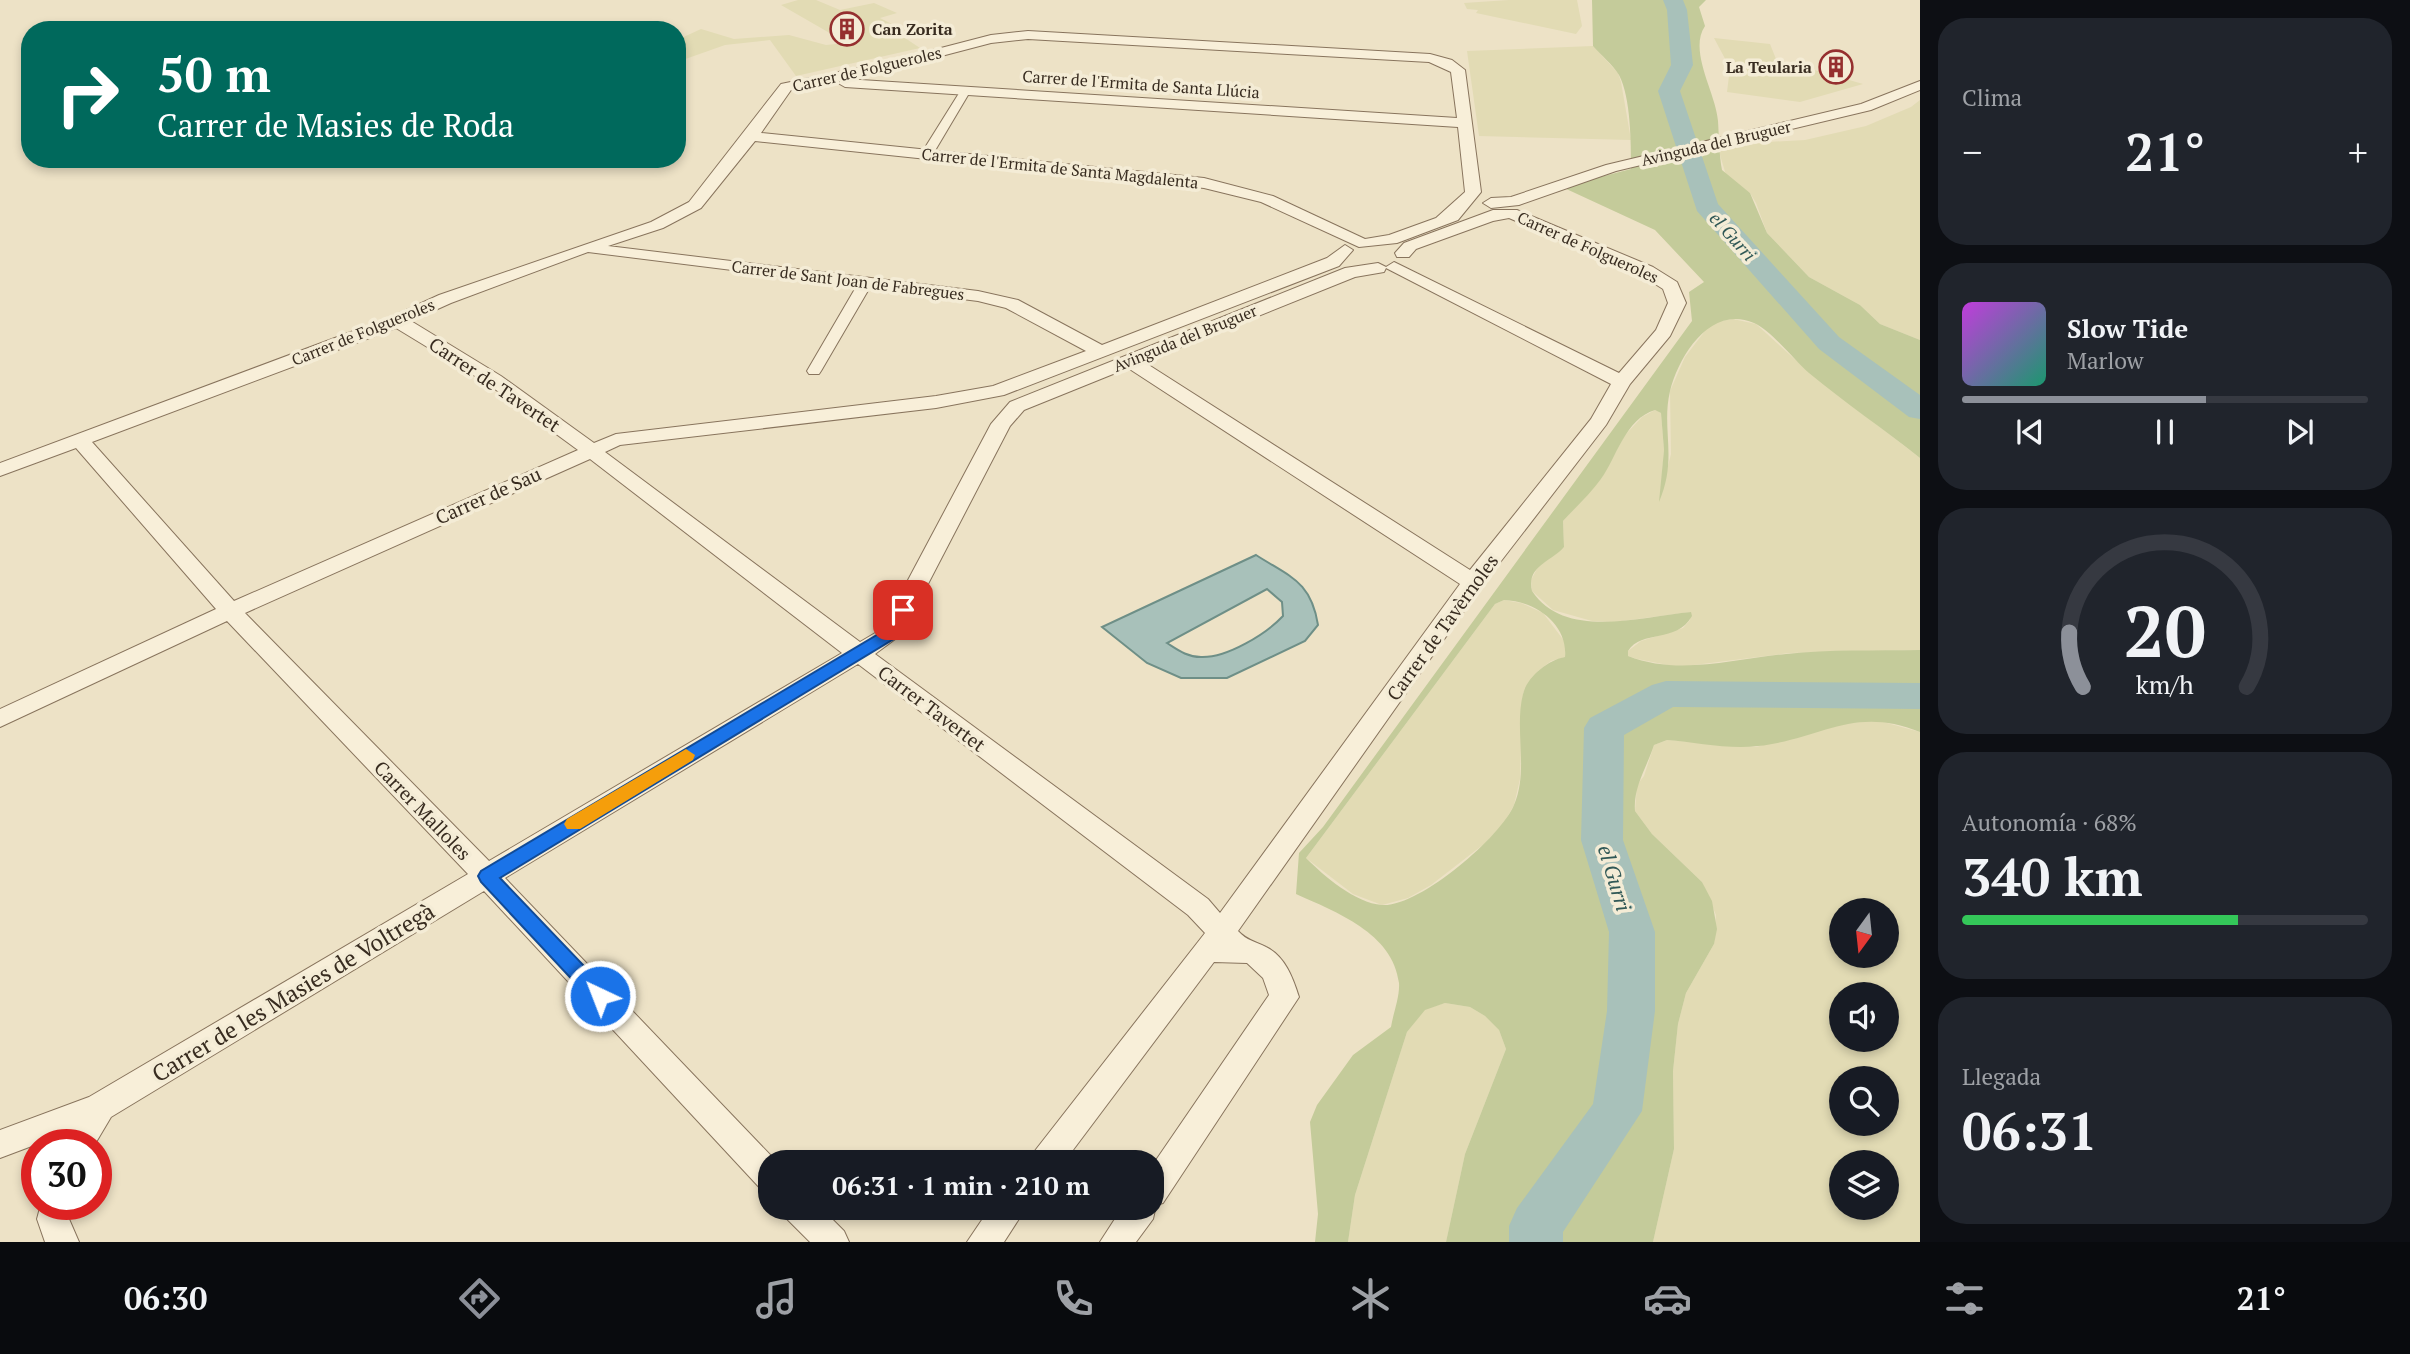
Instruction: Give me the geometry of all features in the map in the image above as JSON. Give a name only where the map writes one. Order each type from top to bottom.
[{"type":"street","name":"Carrer de Folgueroles","points":[[0,470],[397,321],[445,299],[584,248],[657,225],[695,205],[751,136],[786,87],[991,39],[1028,35],[1430,58],[1447,63],[1458,70],[1473,192],[1464,204],[1440,222]]},
{"type":"street","name":"Carrer de l'Ermita de Santa Llúcia","points":[[814,82],[1465,123]]},
{"type":"street","name":"Avinguda del Bruguer","points":[[967,398],[997,391],[1333,262],[1358,244],[1391,240],[1488,203],[1513,202],[1611,168],[1866,107],[1920,85]]},
{"type":"street","points":[[927,154],[966,90]]},
{"type":"street","name":"Carrer de l'Ermita de Santa Magdalenta","points":[[751,136],[1204,183],[1267,199],[1358,244]]},
{"type":"street","name":"Avinguda del Bruguer","points":[[1002,424],[1017,406],[1351,272],[1391,263],[1410,246],[1504,211],[1513,202]]},
{"type":"street","name":"Carrer de Folgueroles","points":[[1486,217],[1511,213],[1647,271],[1671,286],[1677,303]]},
{"type":"street","points":[[1391,263],[1391,245],[1358,244],[1353,262],[1391,263],[1622,382]]},
{"type":"street","name":"Carrer de Sant Joan de Fabregues","points":[[584,248],[978,296],[1012,304],[1100,351]]},
{"type":"street","points":[[814,371],[866,282]]},
{"type":"street","name":"Carrer de Tavèrnoles","points":[[1055,1150],[1221,944],[1473,582],[1599,421],[1622,382],[1664,332],[1677,303]]},
{"type":"street","name":"Carrer de Tavertet","points":[[397,321],[439,343],[590,449]]},
{"type":"street","points":[[1129,360],[1473,582]]},
{"type":"street","points":[[967,398],[1002,424]]},
{"type":"street","name":"Carrer de Sau","points":[[0,719],[230,611],[590,449],[616,440],[967,398]]},
{"type":"street","name":"Carrer de les Masies de Voltregà","points":[[100,1107],[891,634],[1002,424]]},
{"type":"street","name":"Carrer Malloles","points":[[80,440],[230,611],[487,876],[758,1164]]},
{"type":"street","name":"Carrer Tavertet","points":[[590,449],[1198,907],[1221,944]]},
{"type":"street","points":[[1164,1174],[1284,997],[1279,976],[1266,960],[1221,944]]},
{"type":"street","points":[[0,1144],[100,1107]]},
{"type":"street","points":[[88,1129],[100,1107]]},
{"type":"street","points":[[53,1220],[62,1242]]},
{"type":"street","points":[[811,1220],[832,1242]]},
{"type":"street","points":[[984,1242],[1001,1220]]},
{"type":"street","points":[[1117,1242],[1133,1220]]},
{"type":"shaded area","points":[[798,0],[816,0],[840,10],[874,3],[897,13],[880,18],[909,33],[902,36],[920,48],[796,76],[770,40],[725,45],[686,59],[686,36],[701,29],[734,39],[789,35],[826,45],[847,43],[781,5]]},
{"type":"shaded area","points":[[1577,0],[1582,26],[1576,34],[1476,13],[1478,10],[1467,9],[1464,3]]},
{"type":"shaded area","points":[[1714,38],[1770,44],[1776,59],[1863,84],[1800,102],[1727,92],[1730,68]]},
{"type":"shaded area","points":[[1593,46],[1618,73],[1631,140],[1479,136],[1467,51]]},
{"type":"shaded area","points":[[1920,100],[1920,340],[1880,324],[1860,305],[1809,277],[1767,233],[1750,193],[1726,175],[1720,150],[1767,142],[1805,140],[1866,126],[1911,107]]},
{"type":"shaded area","points":[[1733,319],[1756,324],[1810,373],[1920,458],[1920,650],[1789,653],[1678,667],[1637,659],[1628,656],[1628,651],[1641,641],[1683,628],[1690,620],[1690,612],[1615,622],[1592,621],[1553,610],[1532,591],[1531,580],[1538,567],[1564,547],[1563,521],[1601,479],[1625,435],[1642,417],[1655,410],[1661,413],[1664,450],[1660,498],[1671,454],[1670,391],[1685,357],[1708,327],[1719,321]]},
{"type":"shaded area","points":[[1504,600],[1521,603],[1543,613],[1565,642],[1565,657],[1551,661],[1538,671],[1523,693],[1520,779],[1514,805],[1504,823],[1484,844],[1431,885],[1408,898],[1382,905],[1353,894],[1306,858],[1495,604]]},
{"type":"shaded area","points":[[1876,720],[1920,732],[1920,1242],[1653,1242],[1674,1149],[1673,1071],[1678,1024],[1686,993],[1714,944],[1716,915],[1702,882],[1652,834],[1635,811],[1637,785],[1644,776],[1654,745],[1667,740],[1756,747],[1841,724]]},
{"type":"shaded area","points":[[1445,1003],[1470,1007],[1485,1016],[1499,1030],[1506,1049],[1465,1154],[1446,1242],[1348,1242],[1355,1195],[1407,1032],[1425,1009]]},
{"type":"green space","points":[[1592,0],[1706,0],[1699,7],[1705,26],[1701,36],[1701,60],[1716,110],[1722,170],[1750,193],[1767,233],[1809,277],[1860,305],[1880,324],[1920,340],[1920,458],[1809,373],[1761,327],[1738,319],[1724,321],[1699,336],[1674,377],[1668,405],[1667,472],[1659,502],[1664,450],[1661,413],[1655,410],[1636,421],[1601,479],[1563,521],[1564,547],[1536,570],[1531,583],[1532,591],[1546,606],[1564,616],[1584,621],[1606,622],[1691,612],[1692,616],[1685,625],[1677,630],[1642,640],[1628,651],[1628,656],[1647,662],[1686,665],[1819,651],[1920,650],[1920,732],[1875,722],[1838,726],[1758,746],[1724,746],[1667,740],[1654,745],[1638,785],[1635,811],[1652,834],[1702,882],[1712,901],[1717,929],[1714,944],[1686,993],[1678,1024],[1673,1071],[1674,1149],[1653,1242],[1446,1242],[1465,1154],[1506,1049],[1499,1030],[1485,1016],[1470,1007],[1445,1003],[1425,1010],[1407,1032],[1355,1195],[1348,1242],[1315,1242],[1318,1214],[1310,1122],[1317,1105],[1353,1055],[1391,1027],[1399,983],[1386,951],[1374,938],[1345,917],[1296,894],[1299,853],[1323,827],[1692,321],[1689,292],[1704,282],[1655,230],[1562,187],[1631,169],[1630,121],[1623,85],[1616,71],[1593,46]],"holes":[[[1504,600],[1516,601],[1538,610],[1555,625],[1565,645],[1565,657],[1539,670],[1525,688],[1520,722],[1520,778],[1514,805],[1493,835],[1476,851],[1457,868],[1416,895],[1397,903],[1382,905],[1351,894],[1306,858],[1495,604]]]},
{"type":"water","points":[[1256,555],[1289,575],[1304,589],[1315,610],[1318,625],[1305,641],[1227,678],[1181,678],[1147,663],[1102,627]],"holes":[[[1267,589],[1282,602],[1283,616],[1276,623],[1245,644],[1222,654],[1196,657],[1167,643]]]},
{"type":"waterway","name":"el Gurri","points":[[1673,0],[1677,10],[1682,65],[1669,91],[1706,206],[1829,343],[1920,410]]},
{"type":"waterway","name":"el Gurri","points":[[1536,1242],[1536,1226],[1617,1111],[1631,1011],[1632,932],[1602,840],[1604,728],[1666,694],[1920,696]]},
{"type":"slow traffic","points":[[573,824],[686,755]]},
{"type":"place","name":"Can Zorita","points":[[847,29]]},
{"type":"place","name":"La Teularia","points":[[1836,67]]},
{"type":"route","points":[[600,996],[487,876],[891,634],[903,610]]}]
